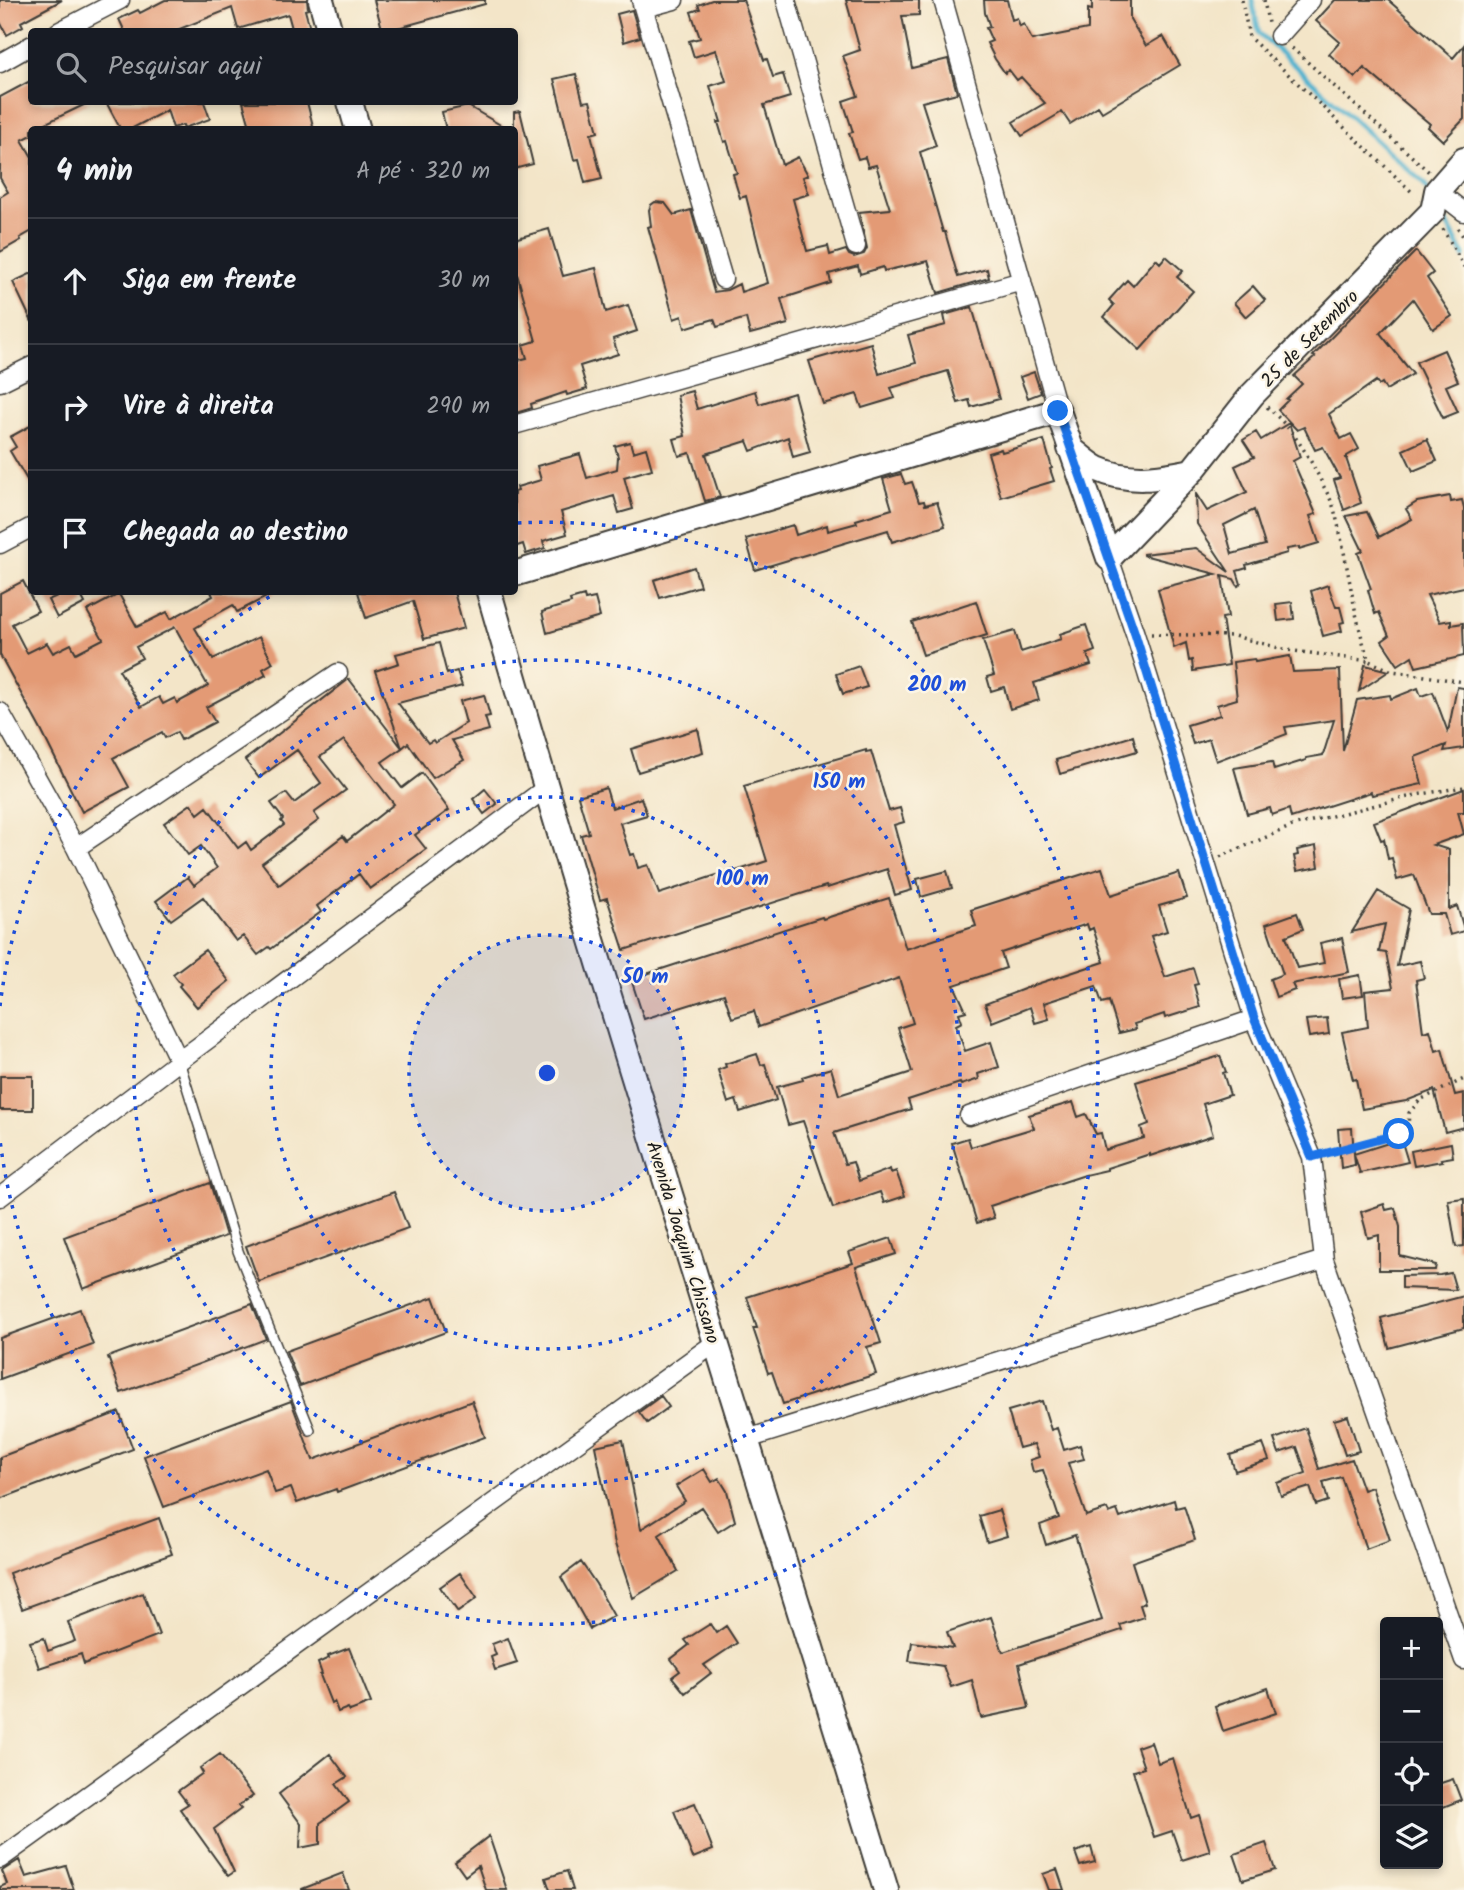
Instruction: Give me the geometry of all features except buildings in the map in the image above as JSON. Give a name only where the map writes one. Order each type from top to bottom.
[{"type":"street","points":[[66,28],[120,0]]},
{"type":"street","points":[[321,0],[329,28]]},
{"type":"street","points":[[674,0],[642,4],[723,279]]},
{"type":"street","points":[[786,0],[856,246]]},
{"type":"street","points":[[943,0],[1058,411],[1135,634],[1254,1018],[1312,1157],[1324,1260],[1464,1661]]},
{"type":"street","points":[[1279,36],[1311,0]]},
{"type":"street","points":[[0,63],[28,47]]},
{"type":"street","points":[[351,105],[357,126]]},
{"type":"street","name":"25 de Setembro","points":[[1109,558],[1192,471],[1252,395],[1435,201],[1464,160]]},
{"type":"street","points":[[1435,201],[1464,212]]},
{"type":"street","points":[[518,424],[1021,281]]},
{"type":"street","points":[[0,382],[28,368]]},
{"type":"street","points":[[518,573],[1058,411]]},
{"type":"street","points":[[1070,448],[1096,468],[1126,478],[1156,479],[1192,471]]},
{"type":"street","points":[[0,544],[28,529]]},
{"type":"street","name":"Avenida Joaquim Chissano","points":[[490,595],[545,788],[883,1889]]},
{"type":"street","points":[[76,848],[338,673]]},
{"type":"street","points":[[0,712],[76,848],[179,1061]]},
{"type":"street","points":[[0,1197],[545,788]]},
{"type":"street","points":[[969,1116],[1254,1018]]},
{"type":"street","points":[[747,1439],[1324,1260]]},
{"type":"street","points":[[0,1859],[715,1343]]},
{"type":"lane","points":[[179,1061],[239,1251],[310,1430]]},
{"type":"path","points":[[1241,0],[1249,37],[1435,201]]},
{"type":"path","points":[[1264,0],[1269,27],[1432,174],[1435,201],[1464,267]]},
{"type":"path","points":[[1252,395],[1283,421],[1308,455],[1333,506],[1360,634],[1369,661]]},
{"type":"path","points":[[1135,634],[1234,636],[1287,650],[1369,661],[1392,671],[1464,682]]},
{"type":"path","points":[[1205,863],[1292,826],[1404,798],[1464,787]]},
{"type":"path","points":[[1312,1157],[1399,1134],[1408,1126],[1409,1113],[1420,1100],[1464,1080]]},
{"type":"waterway","points":[[1252,0],[1259,33],[1423,183],[1429,192]]},
{"type":"waterway","points":[[1441,212],[1464,256]]},
{"type":"route","points":[[1058,411],[1135,634],[1254,1018],[1312,1157],[1399,1134]]}]
